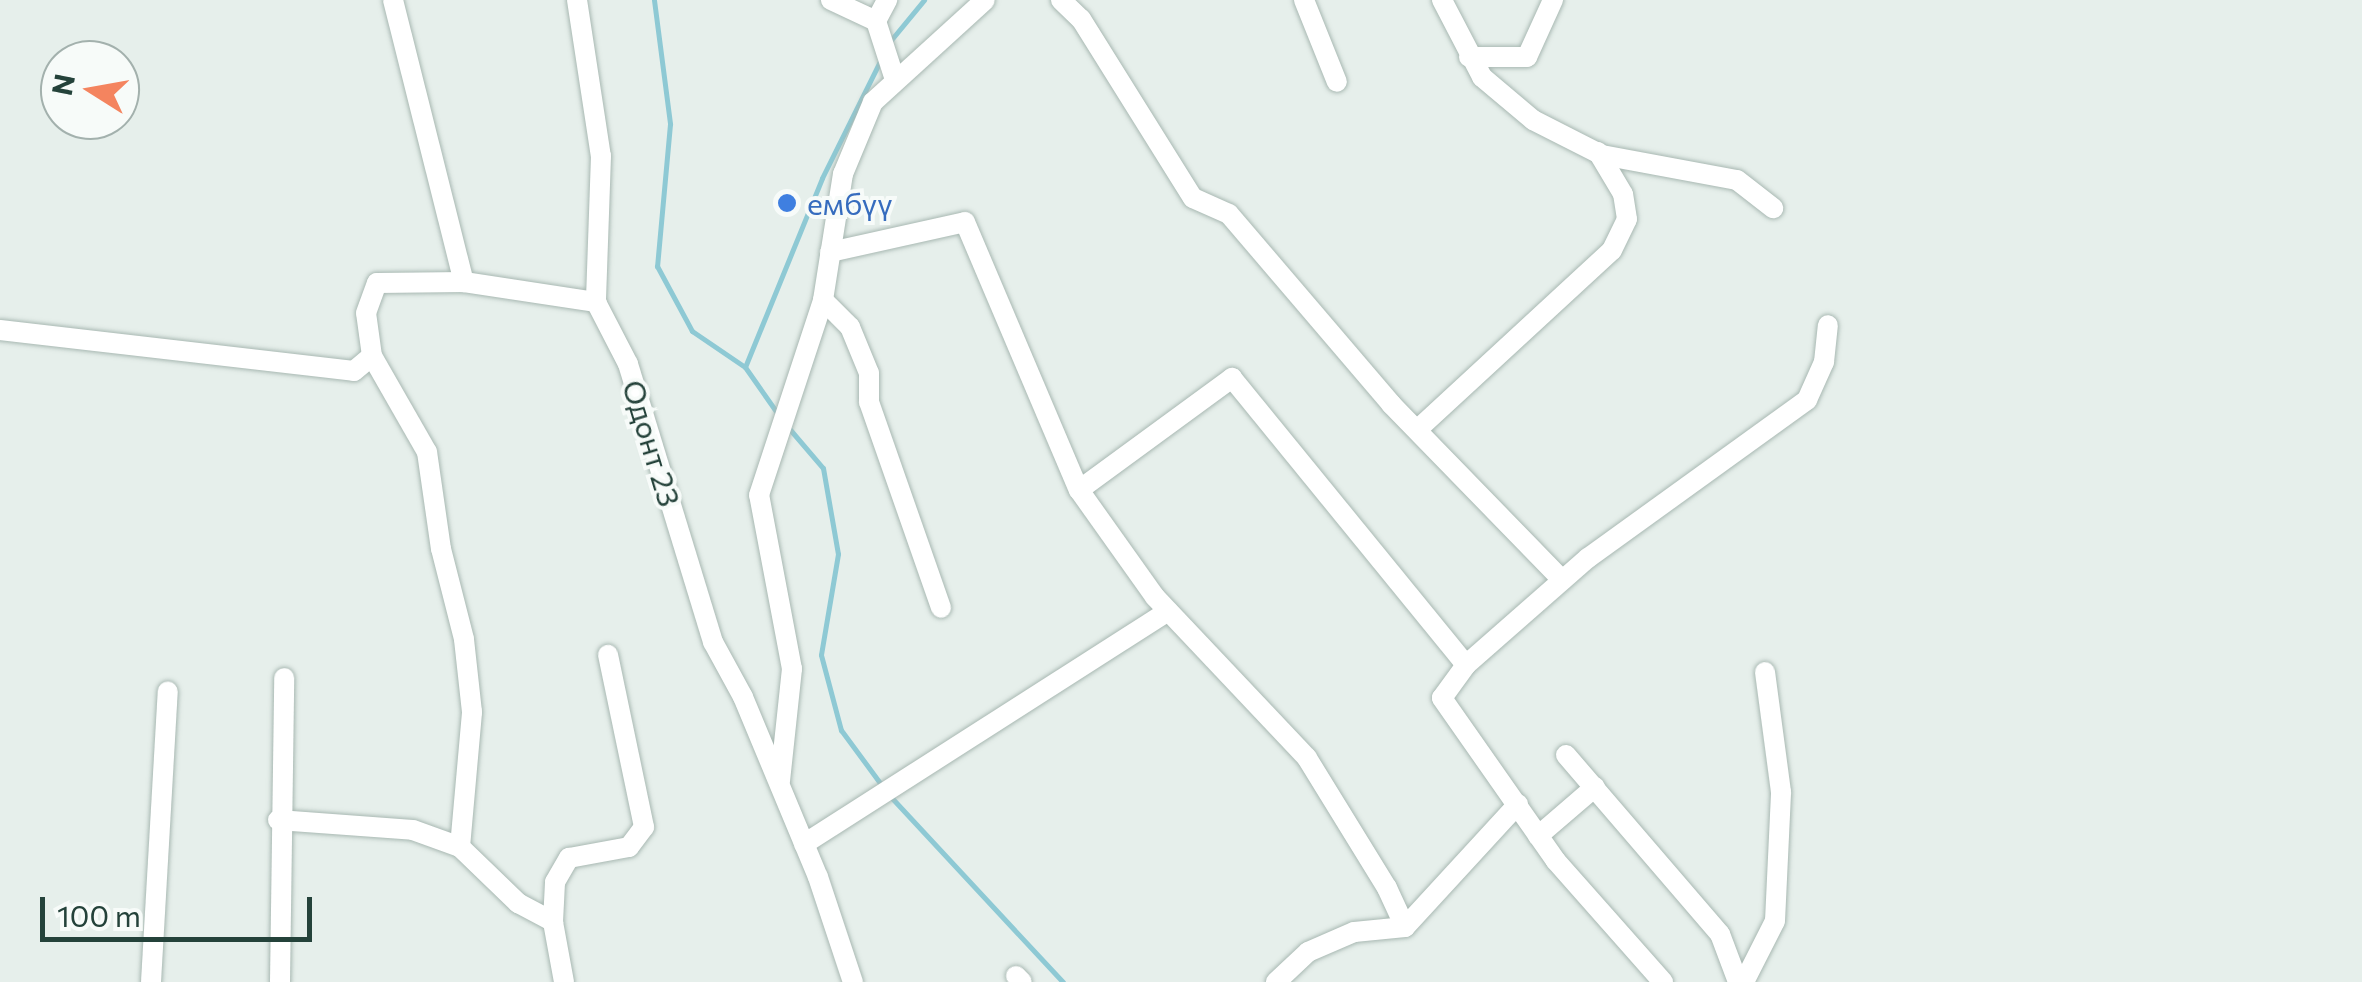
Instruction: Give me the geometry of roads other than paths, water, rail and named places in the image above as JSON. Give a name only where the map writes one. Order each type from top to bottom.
[{"type":"street","points":[[393,0],[465,282]]},
{"type":"street","points":[[460,847],[472,712],[464,639],[441,549],[427,452],[372,356],[366,314],[376,283],[465,282],[596,302],[601,156],[578,0]]},
{"type":"street","points":[[831,0],[876,21]]},
{"type":"street","points":[[887,0],[876,21],[895,80]]},
{"type":"street","points":[[780,784],[792,668],[759,496],[823,300],[843,174],[873,102],[986,0]]},
{"type":"street","points":[[1061,0],[1081,19],[1193,198],[1229,214],[1416,430],[1562,580]]},
{"type":"street","points":[[1304,0],[1337,82]]},
{"type":"street","points":[[1442,0],[1468,57],[1533,120],[1598,152],[1737,180],[1773,208]]},
{"type":"street","points":[[1468,57],[1528,58],[1554,0]]},
{"type":"street","points":[[1416,430],[1612,250],[1627,218],[1623,194],[1598,152]]},
{"type":"street","points":[[830,252],[965,222],[1080,490],[1168,610],[1307,758],[1405,927]]},
{"type":"street","points":[[823,300],[850,326],[869,373],[869,402],[941,608]]},
{"type":"street","name":"Одонт 23","points":[[596,302],[628,364],[713,642],[780,784],[853,982]]},
{"type":"street","points":[[1663,982],[1538,836],[1442,698],[1466,665],[1562,580],[1807,400],[1824,362],[1828,325]]},
{"type":"street","points":[[0,330],[354,371],[372,356]]},
{"type":"street","points":[[1080,490],[1232,378],[1466,665]]},
{"type":"street","points":[[804,844],[1168,610]]},
{"type":"street","points":[[564,982],[553,922],[555,882],[569,858],[629,847],[644,827],[608,655]]},
{"type":"street","points":[[1741,982],[1775,922],[1780,792],[1766,672]]},
{"type":"street","points":[[280,982],[278,820],[284,804],[284,678]]},
{"type":"street","points":[[151,982],[168,691]]},
{"type":"street","points":[[1566,754],[1720,934],[1741,982]]},
{"type":"street","points":[[1538,836],[1594,787]]},
{"type":"street","points":[[1276,982],[1308,952],[1354,932],[1405,927],[1518,804]]},
{"type":"street","points":[[278,820],[413,830],[460,847],[518,902],[553,922]]},
{"type":"waterway","points":[[654,0],[670,124],[657,266],[692,331],[745,367],[780,417]]},
{"type":"waterway","points":[[891,40],[924,0]]},
{"type":"waterway","points":[[745,367],[822,178],[881,59]]},
{"type":"waterway","points":[[787,426],[823,468],[838,554],[821,655],[841,730],[883,787]]},
{"type":"waterway","points":[[890,796],[1063,982]]},
{"type":"place","name":"ембүү","points":[[787,203]]}]
